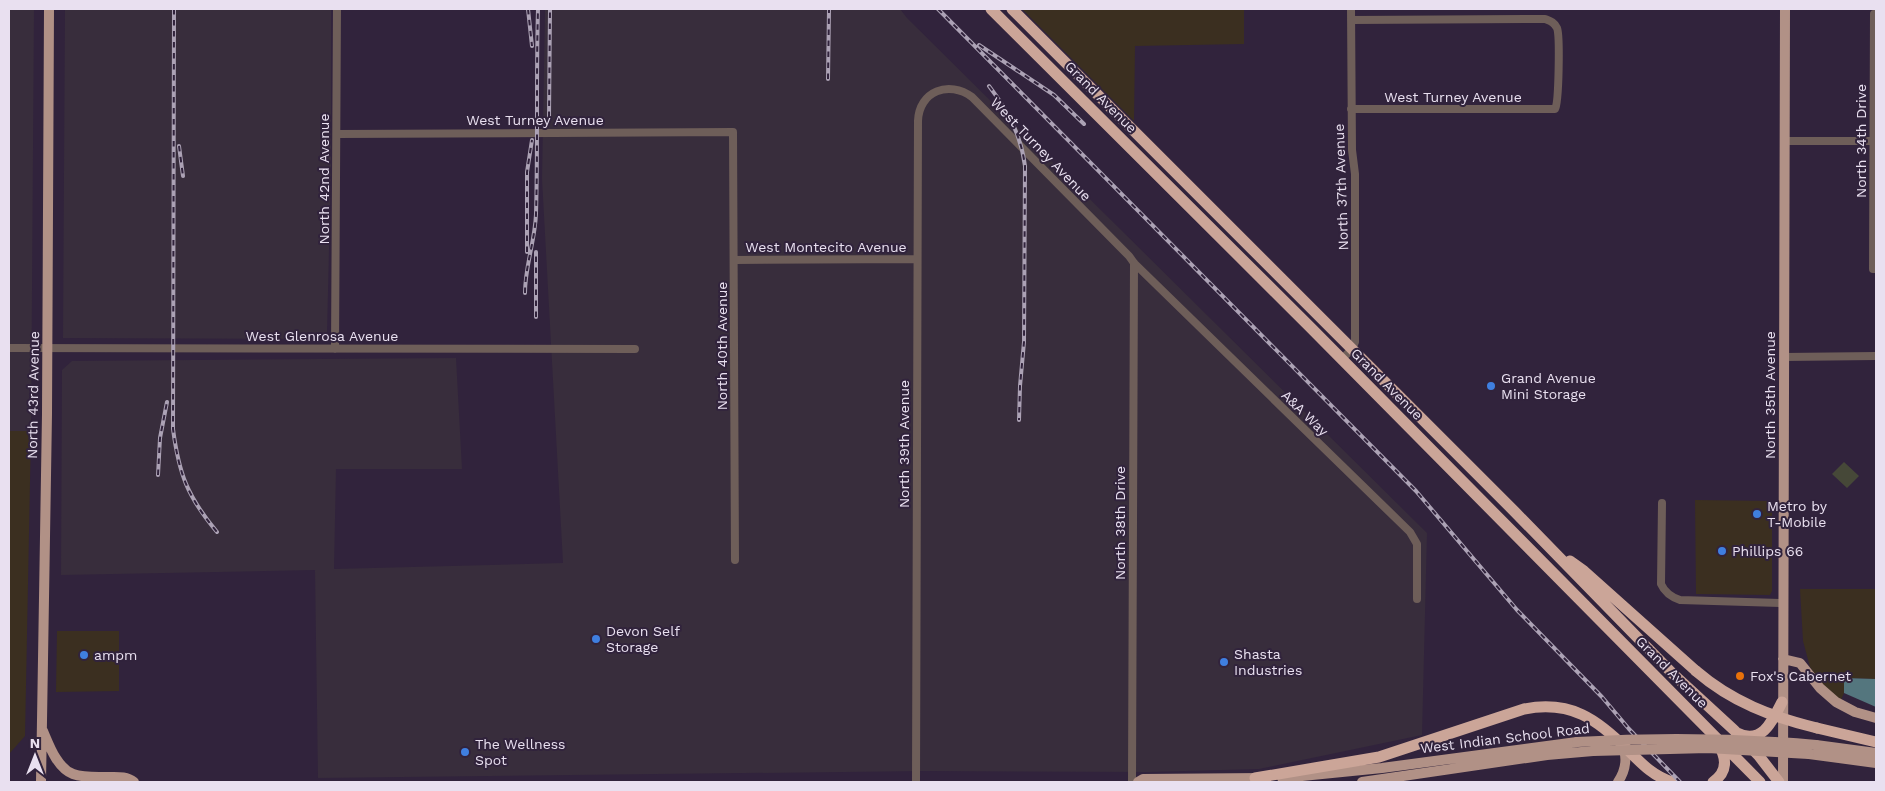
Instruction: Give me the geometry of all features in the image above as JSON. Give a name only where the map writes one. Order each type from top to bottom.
[{"type":"highway","name":"Grand Avenue","points":[[991,9],[1760,782]]},
{"type":"highway","name":"Grand Avenue","points":[[1012,9],[1352,348],[1672,673],[1734,730],[1781,782]]},
{"type":"highway","points":[[1125,143],[1136,133]]},
{"type":"highway","points":[[1496,516],[1515,512]]},
{"type":"highway","points":[[1549,547],[1584,571],[1696,671],[1722,691],[1760,711],[1789,721],[1876,742]]},
{"type":"highway","points":[[1644,665],[1655,654]]},
{"type":"highway","points":[[1734,730],[1744,736],[1760,733],[1770,725],[1782,702]]},
{"type":"highway","points":[[1255,778],[1378,756],[1524,709],[1543,706],[1562,708],[1582,714],[1599,723],[1648,770],[1656,776],[1672,782]]},
{"type":"highway","points":[[1712,734],[1725,757],[1724,770],[1713,782]]},
{"type":"main road","name":"North 43rd Avenue","points":[[41,782],[48,348],[50,9]]},
{"type":"main road","name":"North 35th Avenue","points":[[1781,782],[1784,603],[1785,9]]},
{"type":"main road","points":[[1783,659],[1800,663],[1820,688],[1836,702],[1855,712],[1876,718]]},
{"type":"main road","points":[[42,726],[54,754],[68,771],[74,775],[128,778],[134,782]]},
{"type":"main road","name":"West Indian School Road","points":[[1138,782],[1144,779],[1218,780],[1314,776],[1577,742],[1632,739],[1695,738],[1772,741],[1876,753]]},
{"type":"main road","points":[[1618,782],[1623,773],[1625,761],[1624,749],[1620,742]]},
{"type":"main road","name":"West Indian School Road","points":[[1362,782],[1547,755],[1593,751],[1708,748],[1809,754],[1876,763]]},
{"type":"street","name":"North 42nd Avenue","points":[[335,349],[337,9]]},
{"type":"street","name":"North 37th Avenue","points":[[1351,9],[1351,110],[1355,174],[1355,342],[1352,348]]},
{"type":"street","name":"North 34th Drive","points":[[1875,14],[1875,269]]},
{"type":"street","name":"West Turney Avenue","points":[[1351,20],[1545,19],[1554,22],[1558,31],[1558,101],[1555,109],[1351,110]]},
{"type":"street","name":"West Turney Avenue","points":[[919,107],[926,97],[947,89],[960,90],[966,93],[1134,263]]},
{"type":"street","name":"North 39th Avenue","points":[[916,782],[919,107]]},
{"type":"street","name":"West Turney Avenue","points":[[337,134],[733,132]]},
{"type":"street","name":"North 40th Avenue","points":[[733,132],[735,560]]},
{"type":"street","points":[[1784,141],[1874,141]]},
{"type":"street","name":"West Montecito Avenue","points":[[735,260],[917,259]]},
{"type":"street","name":"A&A Way","points":[[1134,263],[1410,532],[1417,544],[1417,599]]},
{"type":"street","name":"North 38th Drive","points":[[1132,782],[1134,263]]},
{"type":"street","name":"West Glenrosa Avenue","points":[[9,348],[635,349]]},
{"type":"street","points":[[1341,360],[1352,348]]},
{"type":"street","points":[[1784,356],[1876,356]]},
{"type":"street","points":[[1662,503],[1661,584],[1672,598],[1680,600],[1784,603]]},
{"type":"shaded area","points":[[9,9],[34,9],[31,431],[9,431]]},
{"type":"shaded area","points":[[65,9],[331,9],[331,166],[327,334],[324,339],[63,338]]},
{"type":"shaded area","points":[[545,9],[900,9],[1427,533],[1422,735],[1259,769],[1149,772],[925,771],[318,778],[315,570],[61,575],[62,370],[72,361],[456,358],[462,469],[336,469],[334,569],[563,563],[542,179]]},
{"type":"shaded area","points":[[1022,9],[1244,9],[1244,44],[1135,46],[1134,121]]},
{"type":"shaded area","points":[[9,431],[31,431],[25,736],[9,754]]},
{"type":"shaded area","points":[[1844,462],[1859,476],[1847,488],[1832,474]]},
{"type":"shaded area","points":[[1695,500],[1772,501],[1772,591],[1770,595],[1696,594]]},
{"type":"shaded area","points":[[1800,589],[1876,589],[1876,679],[1844,678],[1844,693],[1841,700],[1821,683],[1810,667],[1803,641]]},
{"type":"shaded area","points":[[57,631],[119,631],[119,691],[56,692]]},
{"type":"shaded area","points":[[1844,678],[1876,679],[1876,707],[1844,693]]},
{"type":"railway","points":[[174,9],[173,429],[178,459],[186,484],[198,507],[217,532]]},
{"type":"railway","points":[[528,9],[532,46]]},
{"type":"railway","points":[[525,293],[536,214],[538,9]]},
{"type":"railway","points":[[549,117],[550,9]]},
{"type":"railway","points":[[828,79],[829,9]]},
{"type":"railway","points":[[938,9],[1416,491],[1517,610],[1602,697],[1629,729],[1680,782]]},
{"type":"railway","points":[[979,45],[1054,95],[1084,124]]},
{"type":"railway","points":[[989,86],[1013,124],[1025,166],[1024,342],[1019,420]]},
{"type":"railway","points":[[527,252],[527,172],[532,140]]},
{"type":"railway","points":[[179,146],[183,176]]},
{"type":"railway","points":[[536,252],[536,317]]},
{"type":"railway","points":[[158,475],[160,438],[167,402]]},
{"type":"place","name":"Grand Avenue Mini Storage","points":[[1491,386]]},
{"type":"place","name":"Metro by T-Mobile","points":[[1757,514]]},
{"type":"place","name":"Phillips 66","points":[[1722,551]]},
{"type":"place","name":"Devon Self Storage","points":[[596,639]]},
{"type":"place","name":"ampm","points":[[84,655]]},
{"type":"place","name":"Shasta Industries","points":[[1224,662]]},
{"type":"place","name":"Fox's Cabernet","points":[[1740,676]]},
{"type":"place","name":"The Wellness Spot","points":[[465,752]]}]
